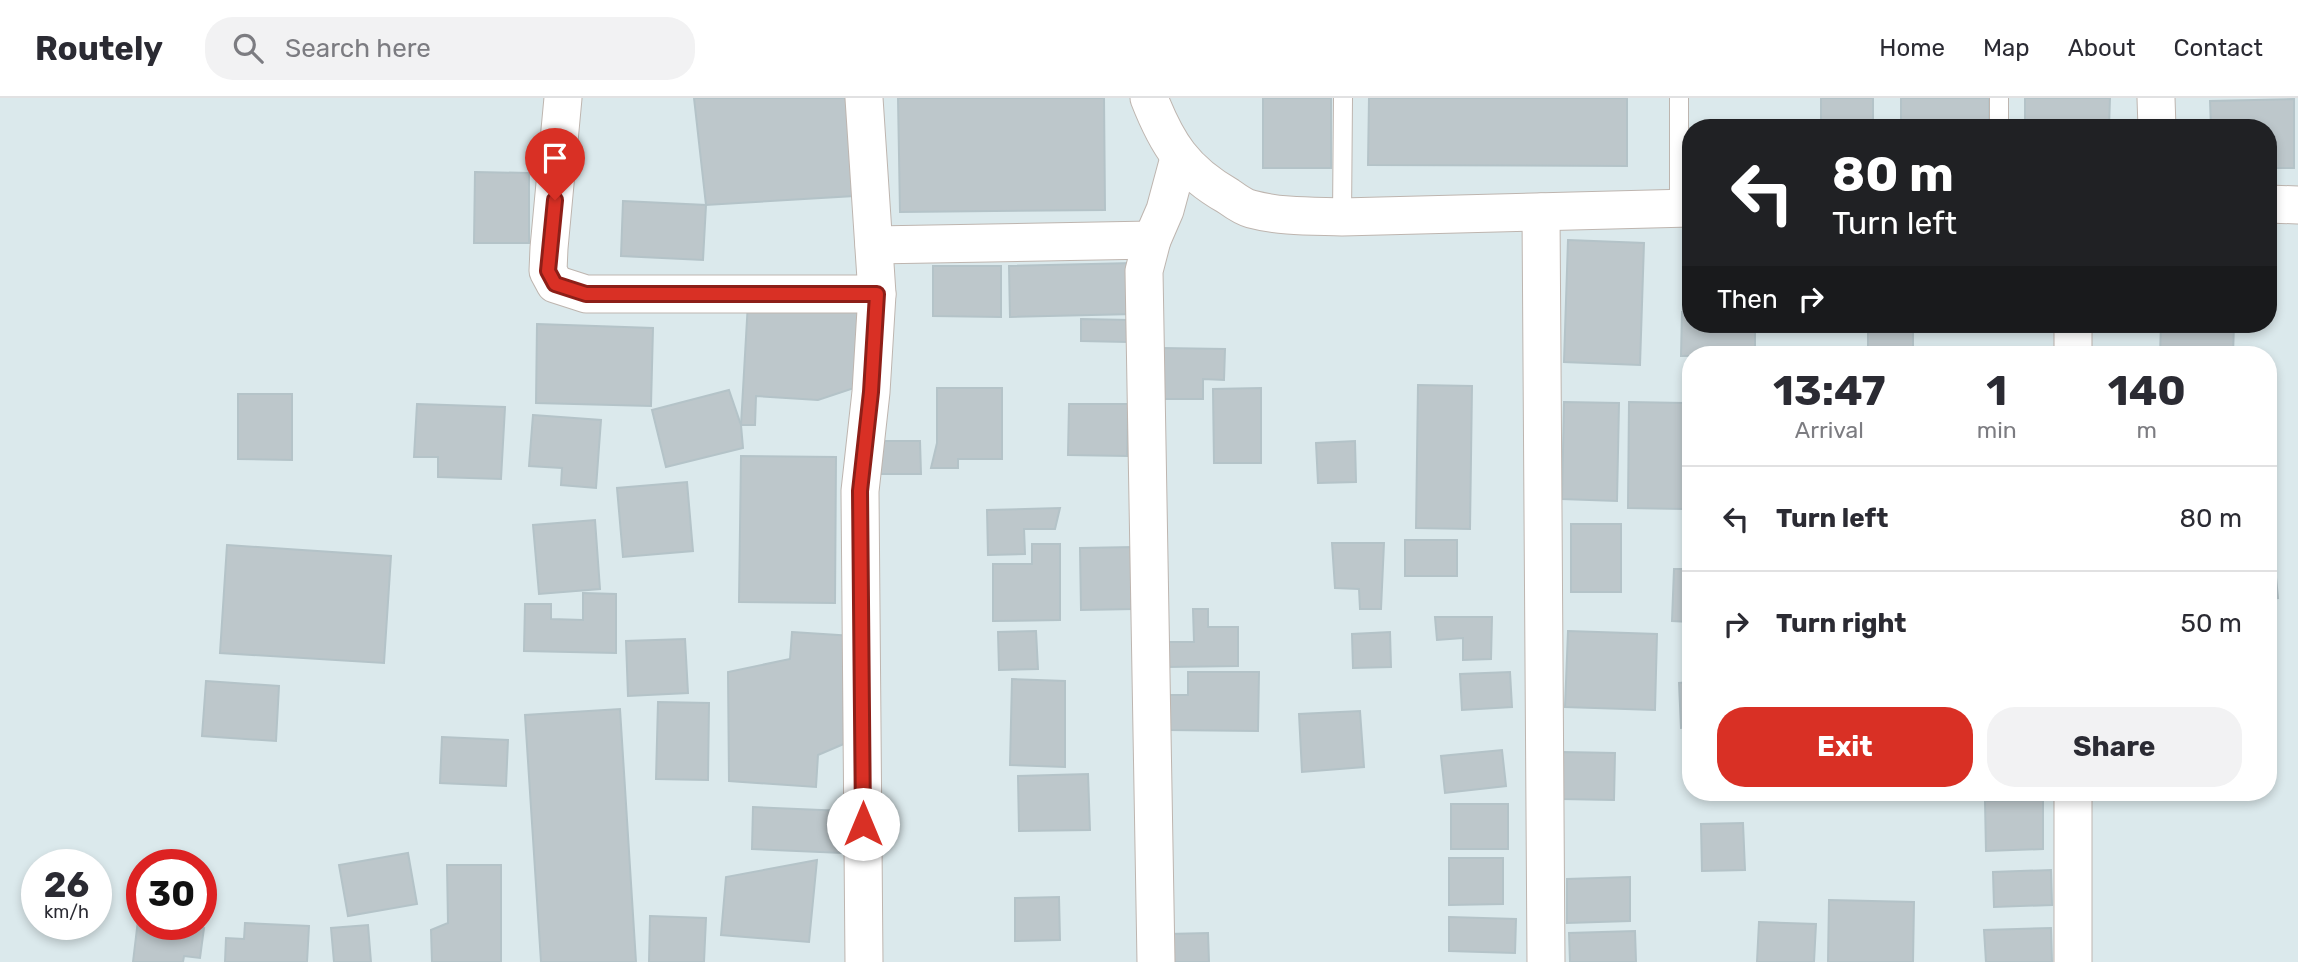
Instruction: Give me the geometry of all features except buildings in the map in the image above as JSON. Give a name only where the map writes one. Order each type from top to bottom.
[{"type":"street","points":[[563,98],[548,271],[555,284],[586,294],[877,294]]},
{"type":"street","points":[[863,98],[877,294],[871,392],[860,491],[864,962]]},
{"type":"street","points":[[1149,98],[1161,127],[1179,158],[1205,183],[1248,208],[1286,215],[1342,217],[1682,208]]},
{"type":"street","points":[[2156,98],[2157,119]]},
{"type":"street","points":[[1156,962],[1144,271],[1152,240],[1166,210],[1179,158]]},
{"type":"street","points":[[2277,204],[2298,205]]},
{"type":"street","points":[[1541,212],[1546,962]]},
{"type":"street","points":[[874,245],[1152,240]]},
{"type":"street","points":[[2073,801],[2073,962]]},
{"type":"lane","points":[[1342,217],[1343,98]]},
{"type":"lane","points":[[1679,98],[1682,153]]},
{"type":"lane","points":[[1999,98],[1999,119]]},
{"type":"route","points":[[555,200],[548,271],[555,284],[568,289],[586,294],[877,294],[871,392],[860,491],[863,824]]}]
